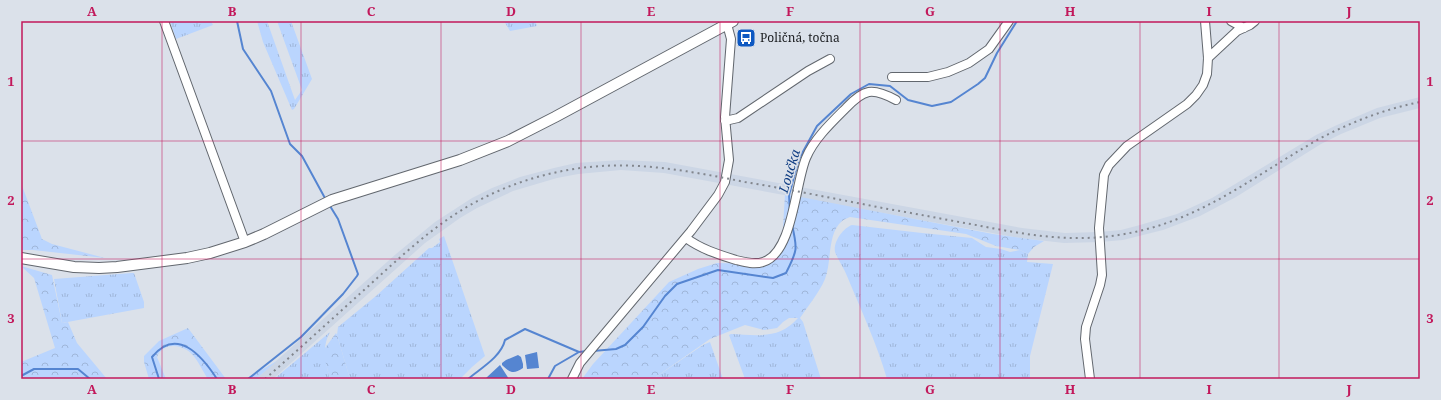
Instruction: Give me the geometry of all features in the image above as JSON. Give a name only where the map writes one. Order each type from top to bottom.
[{"type":"main road","points":[[21,258],[74,267],[116,267],[187,258],[245,242],[332,200],[479,154],[508,141],[730,23]]},
{"type":"street","points":[[164,21],[245,242]]},
{"type":"street","points":[[892,76],[928,77],[948,72],[969,63],[989,49],[1009,21]]},
{"type":"street","points":[[1090,379],[1086,345],[1086,327],[1102,275],[1099,228],[1104,175],[1109,165],[1127,146],[1187,104],[1203,85],[1207,74],[1208,58],[1205,21]]},
{"type":"street","points":[[1232,21],[1244,28]]},
{"type":"street","points":[[1208,58],[1214,54],[1229,38],[1244,28],[1250,26],[1255,21]]},
{"type":"street","points":[[572,379],[580,363],[686,238],[718,195],[725,182],[729,160],[725,121],[731,39],[730,23]]},
{"type":"street","points":[[725,121],[738,118],[808,71],[830,59]]},
{"type":"street","points":[[686,238],[709,252],[744,262],[758,263],[768,260],[776,251],[787,231],[805,160],[817,140],[852,102],[864,93],[870,91],[878,92],[896,100]]},
{"type":"shaded area","points":[[1420,97],[1420,108],[1380,118],[1341,134],[1321,144],[1236,197],[1200,216],[1163,230],[1123,240],[1064,243],[1020,238],[664,173],[621,170],[578,174],[557,178],[513,191],[460,218],[425,243],[273,379],[256,379],[396,254],[435,222],[472,198],[492,188],[520,177],[554,168],[576,163],[620,160],[665,162],[1022,228],[1065,233],[1099,232],[1121,230],[1177,214],[1212,198],[1316,135],[1377,108]]},
{"type":"green space","points":[[170,21],[211,21],[213,25],[176,39]]},
{"type":"green space","points":[[257,21],[267,21],[295,100],[302,90],[277,21],[291,21],[312,79],[292,110],[263,42]]},
{"type":"green space","points":[[504,21],[535,21],[537,26],[510,31]]},
{"type":"green space","points":[[21,183],[42,239],[52,244],[105,258],[21,250]]},
{"type":"green space","points":[[785,194],[993,234],[1044,241],[1034,247],[1028,254],[1020,250],[996,246],[966,234],[850,217],[842,221],[837,226],[832,240],[827,272],[823,284],[800,318],[789,318],[777,328],[764,330],[745,325],[710,339],[653,379],[582,379],[593,364],[669,282],[698,269],[717,263],[759,264],[782,244]]},
{"type":"green space","points":[[852,225],[972,238],[986,247],[1010,252],[1020,250],[1028,254],[1027,262],[1053,264],[1030,356],[1030,379],[887,379],[846,273],[835,252],[839,236],[845,229]]},
{"type":"green space","points":[[444,236],[485,356],[460,379],[350,379],[337,335],[338,327],[376,296],[429,248],[432,248],[440,242],[439,239]]},
{"type":"green space","points":[[21,266],[52,275],[62,323],[68,322],[77,343],[107,379],[21,379],[21,362],[55,348],[34,278]]},
{"type":"green space","points":[[134,273],[144,302],[144,308],[62,323],[54,279]]},
{"type":"green space","points":[[800,318],[803,322],[821,379],[745,379],[729,335],[767,335],[783,330]]},
{"type":"green space","points":[[188,328],[226,379],[208,379],[191,353],[186,349],[173,346],[163,349],[157,357],[166,379],[149,379],[144,362],[144,356],[159,341]]},
{"type":"green space","points":[[330,332],[327,338],[325,356],[330,379],[274,379]]},
{"type":"green space","points":[[336,333],[350,379],[330,379],[325,360],[325,348]]},
{"type":"green space","points":[[710,342],[723,379],[653,379],[703,345]]},
{"type":"green space","points":[[277,361],[256,379],[245,379]]},
{"type":"water","points":[[537,352],[539,368],[527,369],[525,355]]},
{"type":"water","points":[[518,355],[521,357],[523,368],[511,372],[502,365],[502,363],[506,360]]},
{"type":"water","points":[[500,365],[509,379],[486,379],[486,378]]},
{"type":"waterway","points":[[237,21],[243,49],[271,91],[290,144],[302,156],[326,200]]},
{"type":"waterway","name":"Loučka","points":[[790,213],[789,195],[799,159],[817,126],[851,94],[869,84],[890,86],[908,100],[932,106],[951,102],[985,78],[997,53],[1017,21]]},
{"type":"waterway","points":[[248,379],[301,337],[343,294],[358,274],[338,219],[330,206]]},
{"type":"waterway","name":"Loučka","points":[[593,351],[616,349],[625,345],[643,327],[665,296],[677,284],[718,270],[773,278],[786,273],[794,255],[796,245],[792,225]]},
{"type":"waterway","points":[[468,379],[495,357],[503,346],[505,340],[525,329],[579,352]]},
{"type":"waterway","name":"Loučka","points":[[159,379],[152,357],[161,348],[171,344],[180,344],[196,354],[217,379]]},
{"type":"waterway","name":"Loučka","points":[[548,379],[555,366],[579,352],[587,351]]},
{"type":"waterway","name":"Loučka","points":[[21,376],[34,369],[78,369],[90,379]]},
{"type":"railway","points":[[265,379],[398,260],[444,222],[477,201],[521,182],[544,175],[567,170],[614,165],[665,168],[705,174],[1023,233],[1070,238],[1102,237],[1134,232],[1163,224],[1190,214],[1216,201],[1331,133],[1381,112],[1420,102]]},
{"type":"place","name":"Poličná, točna","points":[[746,38]]}]
